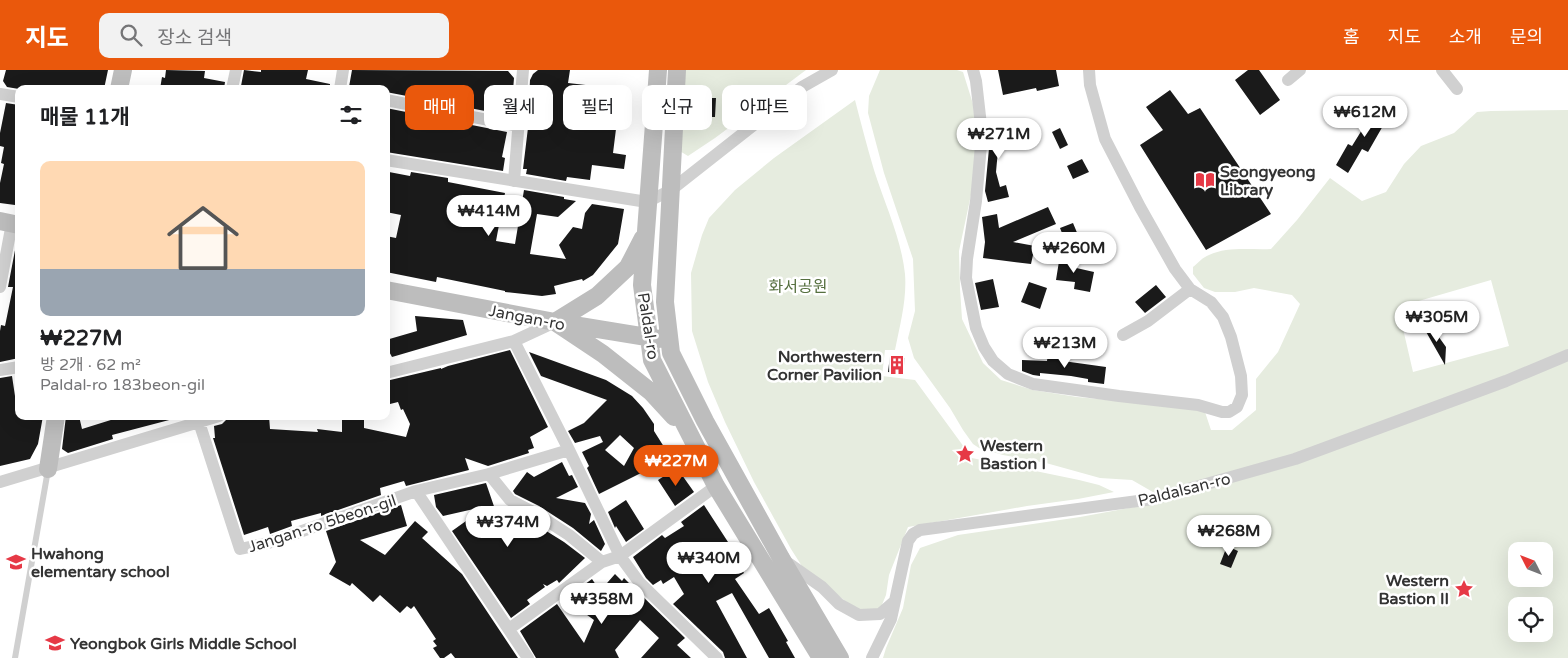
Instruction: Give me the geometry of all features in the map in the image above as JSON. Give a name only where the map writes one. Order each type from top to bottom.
[{"type":"main road","points":[[120,85],[122,70]]},
{"type":"main road","name":"Paldal-ro","points":[[658,70],[642,286],[652,360],[716,486],[821,658]]},
{"type":"main road","name":"Paldal-ro","points":[[677,70],[665,302],[671,353],[705,421],[781,558]]},
{"type":"main road","points":[[646,234],[628,267],[597,296],[555,322],[603,354],[651,392],[689,434]]},
{"type":"main road","name":"Jangan-ro","points":[[390,291],[555,322],[669,340]]},
{"type":"main road","points":[[48,469],[55,420]]},
{"type":"main road","points":[[781,558],[840,658]]},
{"type":"street","points":[[233,85],[236,70]]},
{"type":"street","points":[[341,85],[343,70]]},
{"type":"street","points":[[522,85],[523,70]]},
{"type":"street","points":[[390,161],[648,202],[671,190],[802,87],[832,70]]},
{"type":"street","points":[[973,70],[982,134],[966,278],[976,328],[984,347],[993,361],[1008,374],[1033,384],[1198,405],[1222,412],[1229,412],[1237,407],[1242,395],[1241,376],[1224,317],[1211,302],[1190,289],[1174,269],[1105,139],[1090,85],[1089,70]]},
{"type":"street","points":[[1288,80],[1300,70]]},
{"type":"street","points":[[1442,70],[1457,89]]},
{"type":"street","points":[[0,94],[15,97]]},
{"type":"street","points":[[390,101],[484,119]]},
{"type":"street","points":[[514,181],[519,130]]},
{"type":"street","points":[[0,287],[10,223]]},
{"type":"street","points":[[1123,335],[1148,321],[1190,289]]},
{"type":"street","points":[[390,372],[514,341],[555,322]]},
{"type":"street","points":[[514,341],[620,556],[639,582],[717,658]]},
{"type":"street","name":"Paldalsan-ro","points":[[872,658],[891,619],[908,541],[913,534],[920,530],[978,524],[1153,499],[1295,459],[1506,381],[1568,355]]},
{"type":"street","points":[[0,370],[15,368]]},
{"type":"street","points":[[0,482],[206,420]]},
{"type":"street","name":"Jangan-ro 5beon-gil","points":[[199,422],[240,549],[268,543],[416,491],[489,474],[569,450]]},
{"type":"street","points":[[489,474],[510,500],[569,535],[602,562]]},
{"type":"street","points":[[509,629],[602,562],[620,556],[716,486]]},
{"type":"street","name":"Jangan-ro 5beon-gil","points":[[416,491],[528,658]]},
{"type":"street","points":[[781,558],[822,587],[839,604],[859,615],[880,614],[895,601]]},
{"type":"lane","points":[[15,658],[48,469]]},
{"type":"green space","points":[[682,70],[806,70],[786,85],[722,85],[722,130],[726,130],[688,156],[678,150],[679,130],[712,130],[712,85],[681,85]]},
{"type":"green space","points":[[880,70],[957,70],[963,72],[973,104],[977,141],[972,190],[959,251],[962,319],[983,363],[1001,380],[1033,390],[1077,397],[1195,408],[1205,412],[1211,430],[1232,430],[1256,410],[1256,379],[1278,352],[1300,304],[1292,295],[1254,288],[1235,292],[1215,292],[1204,288],[1193,274],[1193,267],[1207,256],[1224,250],[1271,249],[1330,178],[1362,201],[1386,192],[1404,164],[1421,146],[1454,133],[1477,112],[1568,110],[1568,658],[883,658],[903,608],[911,565],[920,548],[958,535],[1080,517],[1145,505],[1165,499],[1132,480],[1100,478],[1046,463],[1003,455],[979,448],[973,444],[914,358],[908,338],[915,311],[913,259],[884,173],[868,113],[869,96]],"holes":[[[1491,280],[1509,346],[1413,372],[1398,307]]]},
{"type":"green space","name":"화서공원","points":[[855,100],[866,144],[900,247],[905,274],[904,302],[895,350],[885,350],[882,376],[915,380],[964,447],[957,455],[963,463],[972,458],[1079,480],[1099,485],[1114,492],[908,527],[889,575],[886,595],[879,612],[867,617],[805,571],[791,549],[754,482],[725,422],[708,382],[692,331],[691,273],[709,218],[735,190],[774,158]]},
{"type":"building","points":[[6,70],[108,70],[105,85],[15,85],[15,88],[7,87],[3,81]]},
{"type":"building","points":[[166,70],[205,71],[204,78],[225,82],[225,85],[161,85],[162,77],[165,78]]},
{"type":"building","points":[[244,70],[261,72],[261,70],[308,70],[306,79],[330,84],[330,85],[241,85]]},
{"type":"building","points":[[352,70],[508,71],[514,78],[513,85],[484,85],[484,111],[474,109],[474,85],[405,85],[405,96],[390,93],[390,85],[349,85]]},
{"type":"building","points":[[538,70],[570,70],[568,83],[586,85],[563,85],[563,130],[616,130],[613,153],[626,155],[624,169],[592,165],[590,180],[567,177],[566,181],[526,174],[527,169],[523,169],[528,130],[553,130],[553,85],[530,85],[533,74]]},
{"type":"building","points":[[998,70],[1056,70],[1059,86],[1037,91],[1036,88],[1003,95]]},
{"type":"building","points":[[1248,70],[1259,70],[1280,100],[1260,115],[1235,80]]},
{"type":"building","name":"Seongyeong Library","points":[[1170,90],[1188,114],[1200,108],[1271,214],[1206,250],[1140,145],[1163,130],[1146,107]]},
{"type":"building","points":[[712,98],[716,98],[715,117],[712,117]]},
{"type":"building","points":[[6,103],[15,104],[15,205],[0,203],[0,183],[4,164],[1,163],[4,147],[0,146],[0,133]]},
{"type":"building","points":[[1378,103],[1392,110],[1368,152],[1362,149],[1348,173],[1336,165],[1348,144],[1352,146],[1366,126]]},
{"type":"building","points":[[390,109],[405,112],[405,130],[474,130],[474,125],[484,127],[484,130],[507,132],[502,157],[505,158],[503,171],[390,153]]},
{"type":"building","points":[[1017,118],[1020,136],[999,139],[997,121]]},
{"type":"building","points":[[1060,128],[1068,145],[1060,149],[1052,132]]},
{"type":"building","points":[[990,138],[999,139],[996,172],[1000,187],[1006,185],[1009,197],[988,202],[985,191]]},
{"type":"building","points":[[1082,159],[1089,172],[1073,179],[1067,166]]},
{"type":"building","points":[[390,172],[410,176],[411,172],[448,178],[448,182],[505,193],[496,241],[515,244],[524,190],[564,197],[564,199],[576,201],[558,217],[537,214],[530,254],[566,259],[559,245],[573,227],[582,229],[585,213],[592,204],[624,209],[618,244],[593,275],[583,281],[582,279],[554,286],[556,294],[542,296],[505,292],[437,277],[436,282],[390,273],[390,237],[396,238],[401,215],[390,213]]},
{"type":"building","points":[[1048,207],[1056,224],[1013,242],[1035,246],[1031,264],[983,258],[985,242],[982,217],[997,214],[999,228]]},
{"type":"building","points":[[1073,223],[1083,247],[1070,253],[1060,228]]},
{"type":"building","points":[[15,250],[15,359],[0,362],[1,325],[5,326],[13,287],[8,287]]},
{"type":"building","points":[[1060,255],[1074,257],[1072,267],[1094,272],[1090,292],[1074,289],[1075,282],[1056,280]]},
{"type":"building","points":[[993,279],[999,307],[981,310],[975,283]]},
{"type":"building","points":[[1029,282],[1047,288],[1040,309],[1021,302]]},
{"type":"building","points":[[1156,285],[1166,297],[1145,313],[1135,302]]},
{"type":"building","points":[[1450,306],[1458,316],[1452,324],[1447,326],[1439,321],[1440,311]]},
{"type":"building","points":[[415,316],[463,320],[467,335],[392,357],[390,353],[390,339],[417,331]]},
{"type":"building","points":[[1431,326],[1446,347],[1445,365],[1425,330]]},
{"type":"building","points":[[510,350],[548,427],[530,437],[534,448],[528,450],[529,453],[488,466],[465,458],[469,470],[406,486],[404,481],[380,488],[381,495],[321,516],[321,513],[291,521],[292,526],[270,534],[268,527],[244,535],[213,438],[215,438],[214,426],[222,424],[226,420],[269,420],[270,429],[318,432],[317,429],[342,432],[342,420],[364,420],[364,428],[406,437],[410,424],[398,402],[390,404],[390,380]]},
{"type":"building","points":[[529,352],[606,380],[632,396],[654,424],[654,431],[671,458],[599,494],[582,452],[603,442],[600,436],[575,443],[568,431],[584,423],[607,400],[541,376]],"holes":[[[620,435],[634,448],[624,466],[605,450]]]},
{"type":"building","points":[[1048,353],[1063,355],[1063,361],[1106,367],[1104,384],[1088,382],[1088,379],[1071,376],[1040,373],[1040,376],[1022,371],[1022,360],[1047,361]]},
{"type":"building","name":"Northwestern Corner Pavilion","points":[[890,356],[905,358],[903,374],[888,372]]},
{"type":"building","points":[[12,376],[15,396],[15,420],[42,420],[38,444],[30,459],[0,466],[0,378]]},
{"type":"building","points":[[66,420],[80,420],[82,429],[111,420],[169,420],[112,435],[113,439],[68,453],[62,449]]},
{"type":"building","points":[[562,462],[569,476],[572,475],[578,487],[556,498],[585,503],[591,514],[589,524],[594,520],[605,544],[601,551],[573,528],[539,506],[515,494],[513,491],[527,472],[534,477]]},
{"type":"building","points":[[677,468],[694,492],[675,506],[658,480]]},
{"type":"building","points":[[486,483],[498,518],[519,514],[564,542],[585,558],[559,583],[557,580],[547,586],[543,584],[545,587],[527,600],[530,604],[511,618],[452,531],[487,506],[443,516],[436,507],[434,495]]},
{"type":"building","points":[[626,500],[644,529],[626,542],[616,526],[615,528],[608,512]]},
{"type":"building","points":[[401,505],[407,526],[360,540],[385,555],[415,521],[428,532],[422,538],[462,574],[518,658],[455,658],[451,653],[444,658],[440,658],[433,648],[437,646],[433,641],[436,639],[414,606],[411,609],[407,606],[400,613],[380,595],[373,602],[352,583],[350,586],[329,574],[336,562],[326,531]]},
{"type":"building","points":[[704,505],[728,542],[725,543],[744,573],[735,579],[759,614],[769,608],[788,641],[786,642],[795,658],[769,658],[732,593],[716,601],[747,658],[725,658],[723,652],[673,604],[684,594],[674,577],[663,584],[661,580],[653,585],[646,578],[633,557],[662,535],[665,538],[684,526],[681,522]]},
{"type":"building","points":[[1227,546],[1238,551],[1231,568],[1220,564]]},
{"type":"building","points":[[615,574],[622,581],[624,578],[685,638],[677,645],[691,658],[641,658],[659,638],[640,620],[615,650],[619,658],[536,658],[520,631],[557,604],[584,643],[594,620],[572,604],[577,590],[592,579],[600,591]]},
{"type":"place","name":"Seongyeong Library","points":[[1205,180]]},
{"type":"place","name":"Northwestern Corner Pavilion","points":[[897,365]]},
{"type":"place","name":"Western Bastion I","points":[[965,454]]},
{"type":"place","name":"Hwahong elementary school","points":[[16,562]]},
{"type":"place","name":"Western Bastion II","points":[[1464,589]]},
{"type":"place","name":"Yeongbok Girls Middle School","points":[[55,643]]}]
